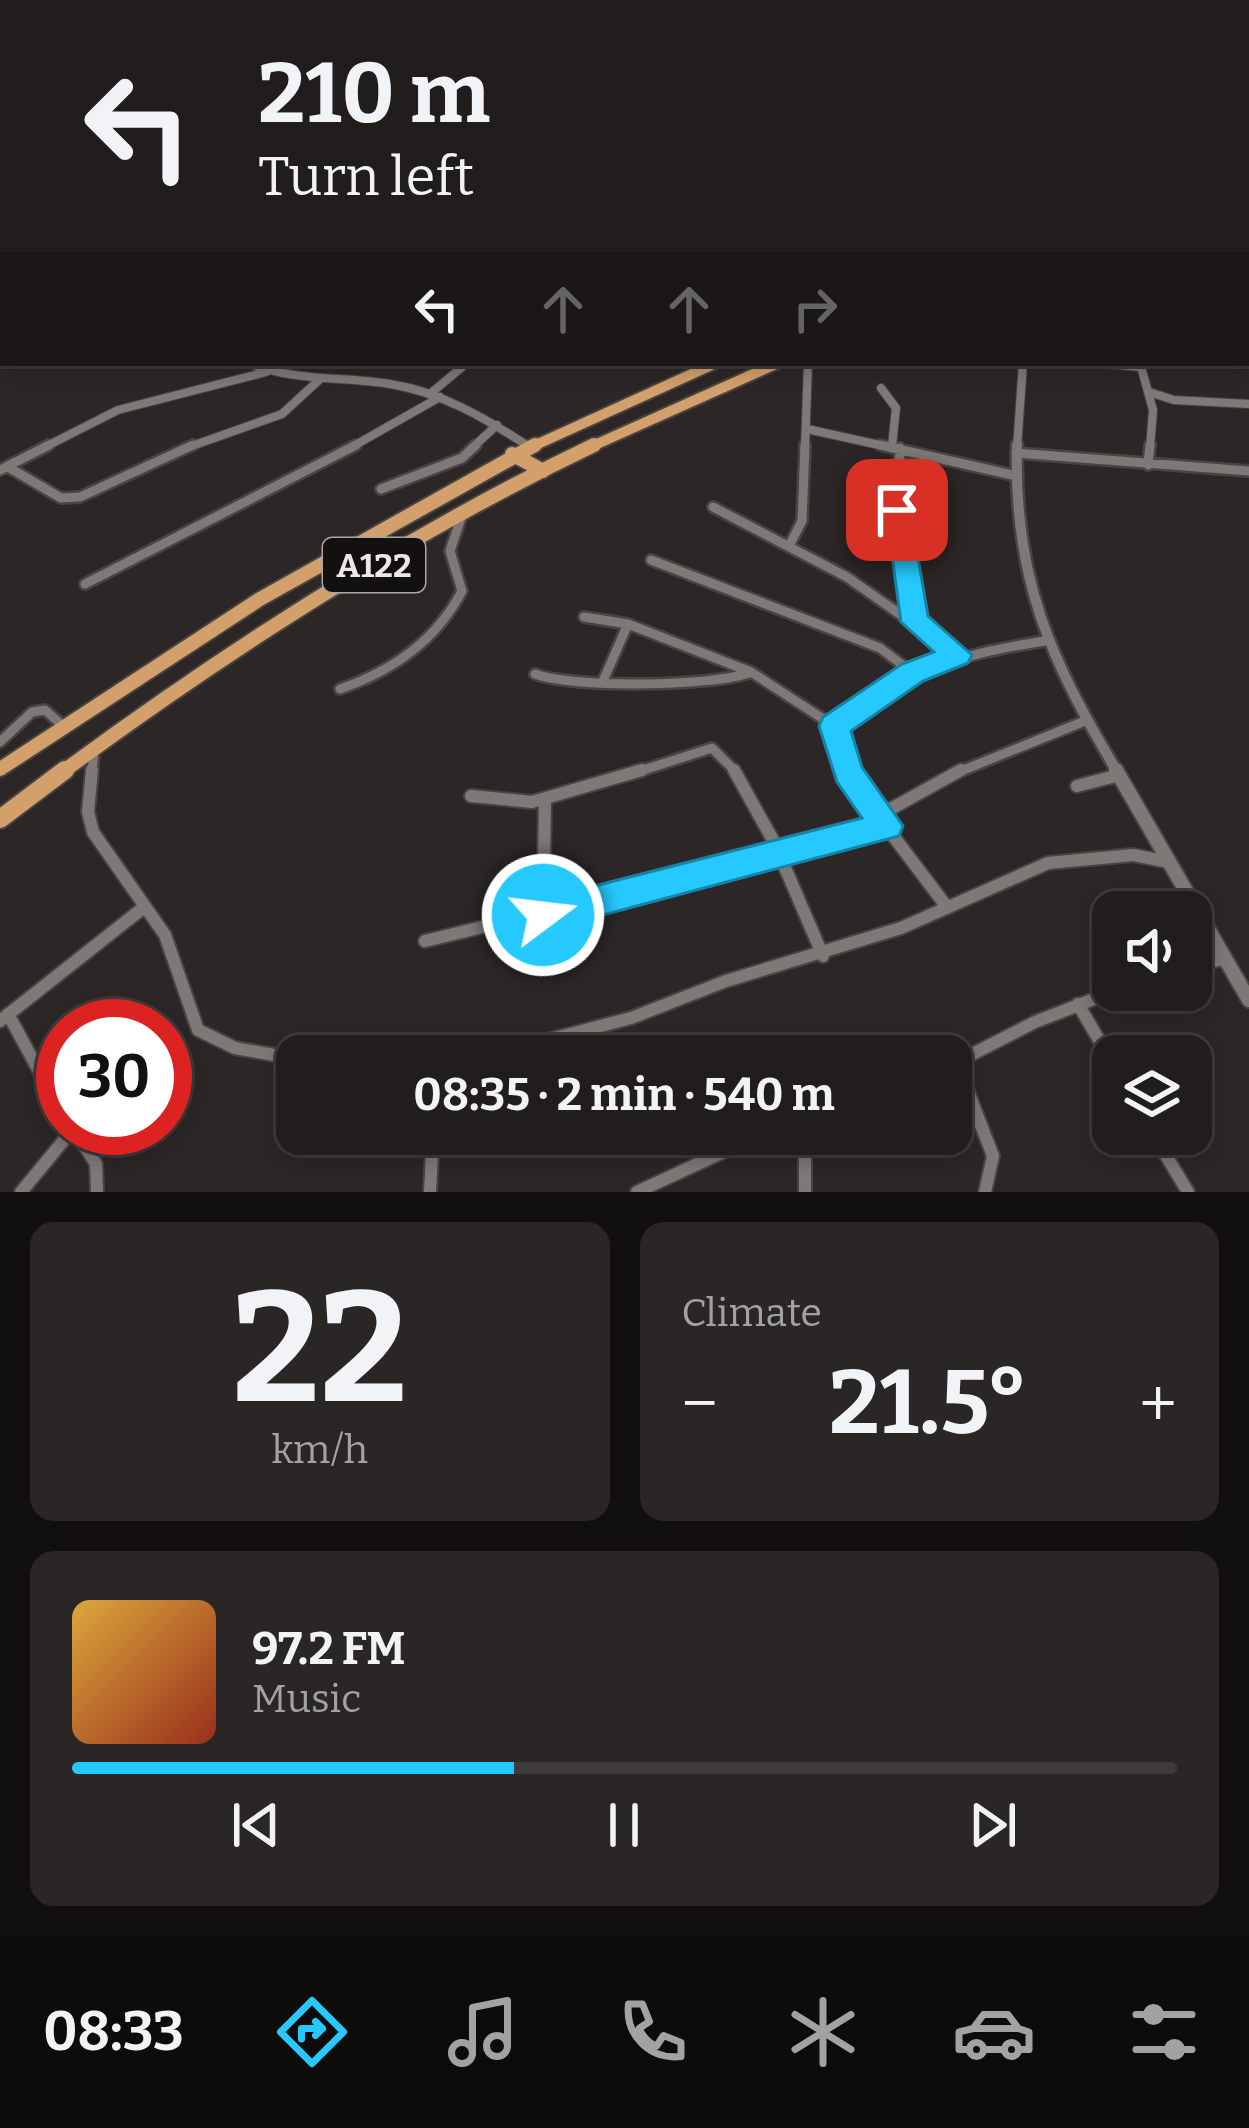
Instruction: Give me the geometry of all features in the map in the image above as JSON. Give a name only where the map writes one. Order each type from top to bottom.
[{"type":"highway","name":"A122","points":[[0,770],[282,580],[512,454],[709,366]]},
{"type":"highway","name":"A122","points":[[0,819],[337,587],[446,532],[462,515],[543,472],[772,366]]},
{"type":"highway","points":[[512,454],[543,472]]},
{"type":"street","points":[[254,366],[266,372],[435,395],[528,446]]},
{"type":"street","points":[[85,584],[261,499],[435,395],[463,366]]},
{"type":"street","points":[[790,544],[802,521],[808,366]]},
{"type":"street","points":[[1023,366],[1017,476],[1025,573],[1045,640],[1085,721],[1249,1000]]},
{"type":"street","points":[[1141,368],[1149,392],[1148,465]]},
{"type":"street","points":[[266,372],[110,413],[4,468],[61,498],[80,497],[213,436],[282,414],[319,380]]},
{"type":"street","points":[[881,388],[896,407],[895,524],[902,533],[915,622]]},
{"type":"street","points":[[1149,392],[1174,400],[1249,404]]},
{"type":"street","points":[[381,490],[462,458],[497,425]]},
{"type":"street","points":[[807,429],[1017,476]]},
{"type":"street","points":[[1016,453],[1249,472]]},
{"type":"street","points":[[713,507],[790,544],[915,622],[958,655]]},
{"type":"street","points":[[340,689],[397,662],[449,614],[462,591],[446,532]]},
{"type":"street","points":[[651,560],[880,648],[913,673]]},
{"type":"street","points":[[584,617],[628,624],[751,672],[834,726],[848,773],[947,907]]},
{"type":"street","points":[[603,681],[628,624]]},
{"type":"street","points":[[834,726],[913,673],[958,655],[1045,640]]},
{"type":"street","points":[[535,674],[570,686],[603,681],[705,687],[751,672]]},
{"type":"street","points":[[0,742],[34,711],[46,710],[63,726]]},
{"type":"street","points":[[425,941],[543,915],[715,866],[778,856],[882,821],[986,757],[1085,721]]},
{"type":"street","points":[[471,796],[490,802],[544,801],[712,748],[726,755],[740,776],[823,956]]},
{"type":"street","points":[[94,752],[90,822],[179,962],[202,1035],[235,1048],[276,1055]]},
{"type":"street","points":[[1076,786],[1119,775]]},
{"type":"street","points":[[543,915],[544,801]]},
{"type":"street","points":[[566,1035],[823,956],[1029,869],[1076,857],[1132,855],[1169,862]]},
{"type":"street","points":[[36,1071],[4,1018],[143,908]]},
{"type":"street","points":[[1212,962],[1225,958]]},
{"type":"street","points":[[972,1055],[1092,999]]},
{"type":"street","points":[[1078,1004],[1096,1035]]},
{"type":"street","points":[[972,1106],[993,1156],[985,1192]]},
{"type":"street","points":[[21,1192],[52,1155]]},
{"type":"street","points":[[90,1155],[96,1164],[97,1192]]},
{"type":"street","points":[[430,1192],[432,1155]]},
{"type":"street","points":[[637,1192],[707,1155]]},
{"type":"street","points":[[805,1155],[805,1192]]},
{"type":"street","points":[[1166,1155],[1188,1192]]},
{"type":"route","points":[[543,915],[715,866],[778,857],[887,826],[848,773],[834,726],[913,673],[958,655],[915,622],[903,568],[902,533],[895,524],[897,510]]}]
